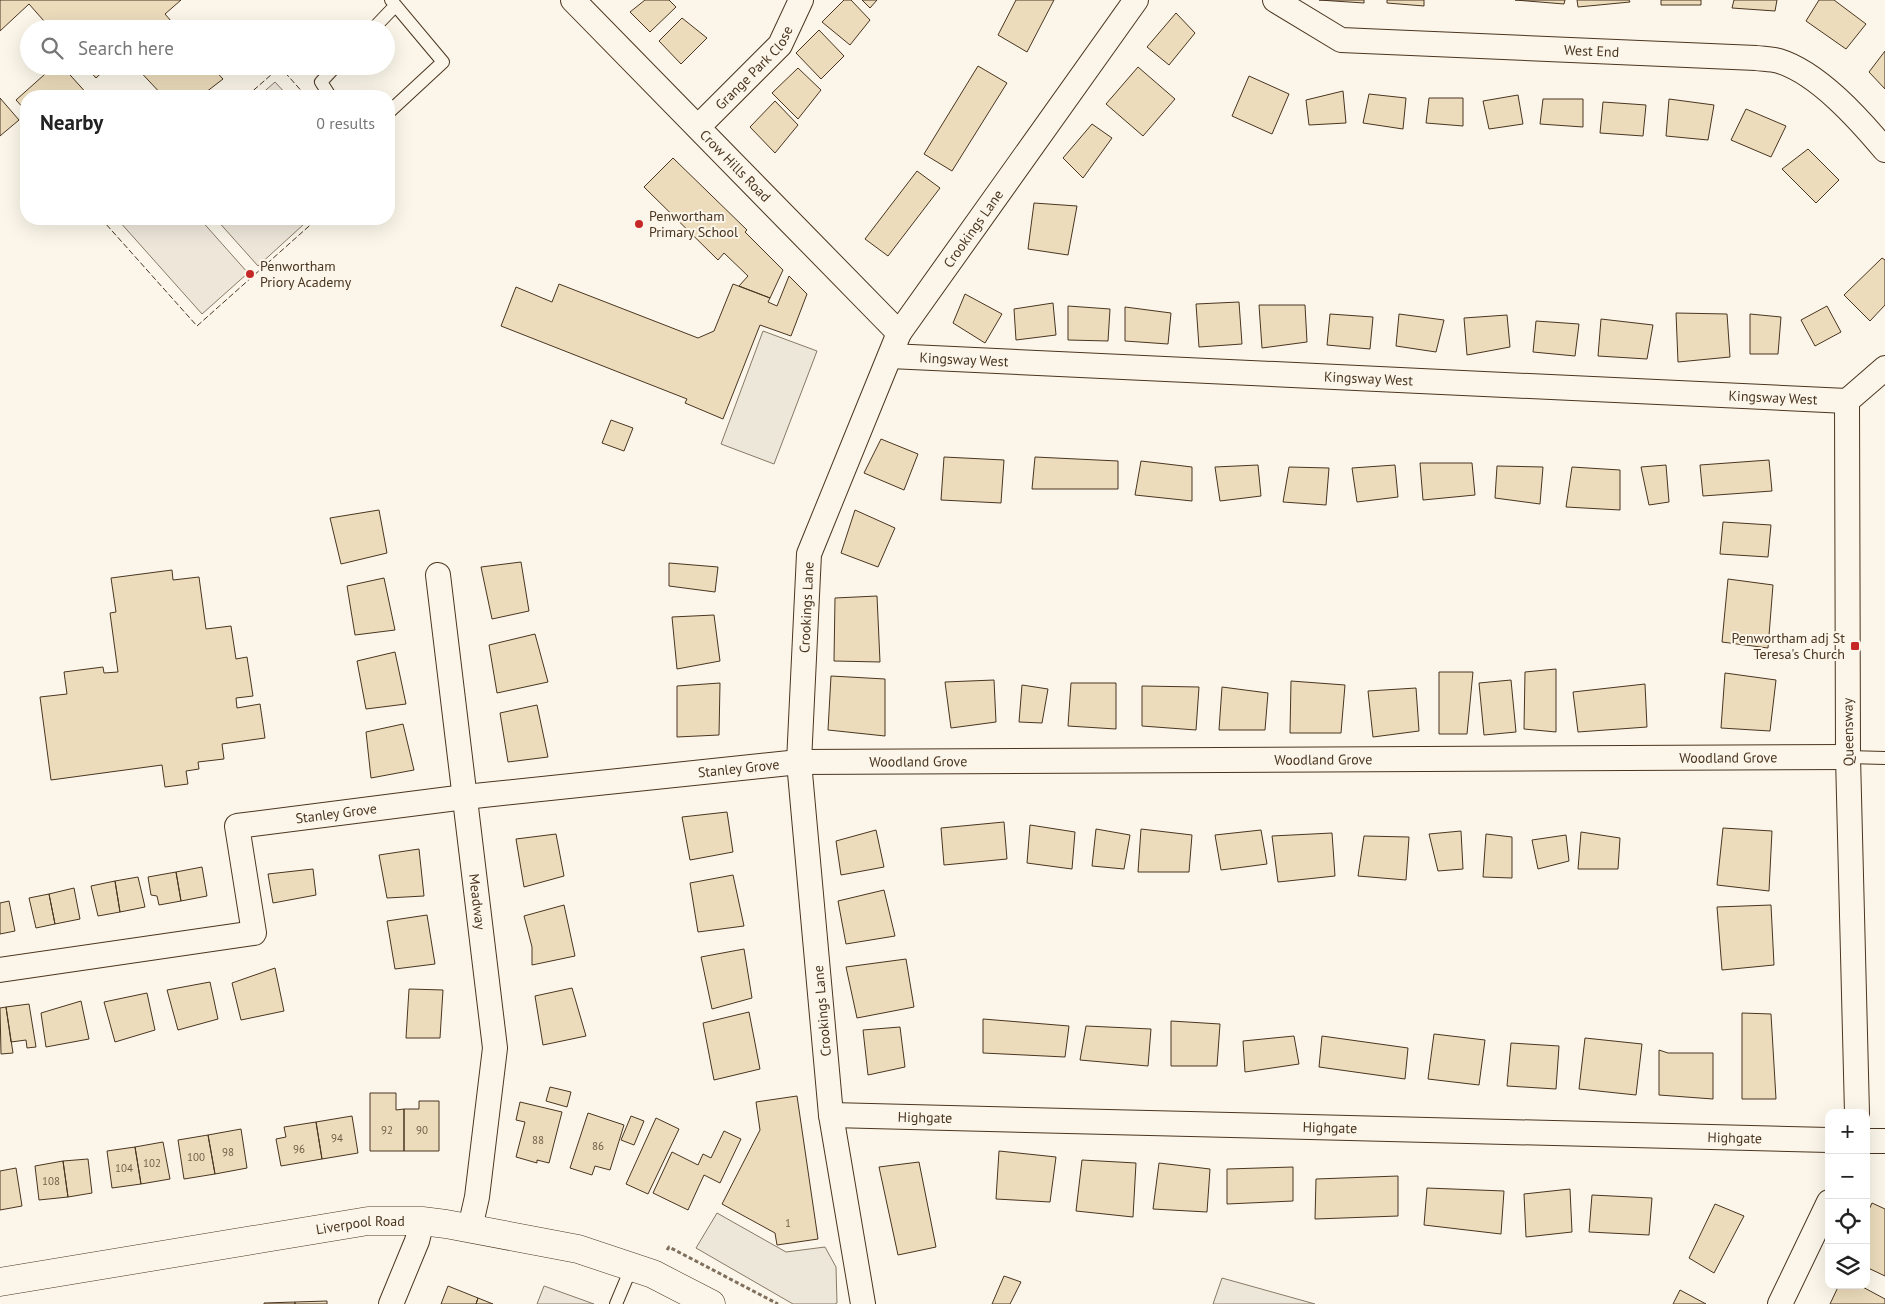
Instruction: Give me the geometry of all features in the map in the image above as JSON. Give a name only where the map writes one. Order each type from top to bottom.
[{"type":"street","name":"Crow Hills Road","points":[[573,0],[899,333]]},
{"type":"street","name":"Grange Park Close","points":[[698,127],[780,44],[801,0]]},
{"type":"street","name":"Crookings Lane","points":[[862,1304],[831,1115],[799,762],[809,554],[899,333],[1136,0]]},
{"type":"street","name":"West End","points":[[1275,0],[1341,40],[1756,58],[1778,61],[1804,72],[1826,88],[1885,150]]},
{"type":"street","name":"Kingsway West","points":[[890,356],[1846,401]]},
{"type":"street","points":[[1846,401],[1885,368]]},
{"type":"street","name":"Queensway","points":[[1846,401],[1848,758],[1857,1109]]},
{"type":"street","name":"Meadway","points":[[438,575],[496,1048],[477,1197],[470,1228]]},
{"type":"street","name":"Woodland Grove","points":[[799,762],[1848,758]]},
{"type":"street","name":"Stanley Grove","points":[[0,970],[254,934],[237,826],[465,797],[799,762]]},
{"type":"street","name":"Highgate","points":[[831,1115],[1825,1140]]},
{"type":"street","points":[[1870,1141],[1885,1141]]},
{"type":"street","points":[[1780,1304],[1825,1210]]},
{"type":"street","name":"Liverpool Road","points":[[0,1282],[368,1221],[422,1221],[470,1228],[578,1249],[653,1274],[711,1304]]},
{"type":"street","points":[[392,1304],[417,1241],[422,1221]]},
{"type":"lane","points":[[380,20],[393,3],[443,62],[395,106]]},
{"type":"lane","points":[[326,90],[321,82],[328,75]]},
{"type":"lane","points":[[1848,758],[1885,758]]},
{"type":"lane","points":[[616,1304],[632,1266]]},
{"type":"path","points":[[668,1247],[778,1304]]},
{"type":"shaded area","points":[[275,82],[282,90],[266,90]]},
{"type":"shaded area","points":[[123,225],[205,225],[248,273],[202,314]]},
{"type":"shaded area","points":[[221,225],[303,225],[258,266]]},
{"type":"shaded area","points":[[763,331],[817,351],[774,464],[721,444]]},
{"type":"shaded area","points":[[717,1213],[786,1252],[825,1247],[836,1267],[837,1303],[793,1304],[696,1248]]},
{"type":"shaded area","points":[[1222,1278],[1315,1304],[1213,1304]]},
{"type":"shaded area","points":[[544,1286],[594,1304],[537,1304]]},
{"type":"building","points":[[0,0],[181,0],[165,14],[170,20],[43,20],[29,4],[0,31]]},
{"type":"building","points":[[645,0],[669,0],[676,7],[650,32],[630,12]]},
{"type":"building","points":[[844,0],[851,0],[870,20],[850,45],[822,22]]},
{"type":"building","points":[[862,0],[877,0],[870,8]]},
{"type":"building","points":[[1016,0],[1054,0],[1027,52],[998,35]]},
{"type":"building","points":[[1319,0],[1364,0],[1364,3]]},
{"type":"building","points":[[1387,0],[1424,0],[1424,6],[1387,3]]},
{"type":"building","points":[[1515,0],[1565,0],[1564,4]]},
{"type":"building","points":[[1577,0],[1629,0],[1630,2],[1578,7]]},
{"type":"building","points":[[1661,0],[1701,0],[1701,5],[1661,5]]},
{"type":"building","points":[[1734,0],[1777,0],[1775,11],[1732,8]]},
{"type":"building","points":[[1819,0],[1834,0],[1866,24],[1846,49],[1806,21]]},
{"type":"building","points":[[1176,13],[1195,33],[1169,65],[1147,47]]},
{"type":"building","points":[[682,18],[707,38],[681,64],[659,41]]},
{"type":"building","points":[[819,30],[844,56],[821,79],[796,53]]},
{"type":"building","points":[[1885,51],[1885,89],[1869,72]]},
{"type":"building","points":[[978,66],[1007,83],[952,171],[924,154]]},
{"type":"building","points":[[1138,67],[1175,99],[1143,136],[1106,104]]},
{"type":"building","points":[[798,68],[821,90],[798,119],[772,93]]},
{"type":"building","points":[[44,75],[70,75],[84,90],[27,90]]},
{"type":"building","points":[[143,75],[219,75],[223,79],[209,90],[157,90]]},
{"type":"building","points":[[1249,76],[1289,94],[1272,134],[1232,116]]},
{"type":"building","points":[[1343,91],[1346,123],[1309,125],[1306,100]]},
{"type":"building","points":[[1369,94],[1406,98],[1403,129],[1363,123]]},
{"type":"building","points":[[1518,95],[1523,124],[1489,129],[1483,101]]},
{"type":"building","points":[[20,96],[20,104],[16,100]]},
{"type":"building","points":[[0,98],[19,120],[0,136]]},
{"type":"building","points":[[1429,98],[1463,98],[1463,126],[1426,123]]},
{"type":"building","points":[[1543,99],[1583,99],[1583,127],[1540,124]]},
{"type":"building","points":[[1669,99],[1714,105],[1708,140],[1666,136]]},
{"type":"building","points":[[775,101],[798,125],[775,153],[750,127]]},
{"type":"building","points":[[1603,102],[1646,105],[1643,136],[1600,133]]},
{"type":"building","points":[[1746,109],[1786,126],[1771,157],[1731,140]]},
{"type":"building","points":[[1092,124],[1112,138],[1083,178],[1063,158]]},
{"type":"building","points":[[1808,149],[1839,180],[1816,203],[1782,169]]},
{"type":"building","points":[[673,158],[747,230],[745,232],[783,270],[770,298],[739,286],[748,276],[724,253],[718,260],[644,187]]},
{"type":"building","points":[[917,171],[940,188],[888,256],[865,239]]},
{"type":"building","points":[[1034,203],[1077,206],[1068,255],[1028,249]]},
{"type":"building","points":[[1882,258],[1885,260],[1885,305],[1870,321],[1844,295]]},
{"type":"building","points":[[789,276],[807,294],[791,336],[760,325],[723,419],[685,403],[687,399],[501,326],[516,287],[552,302],[559,284],[698,338],[714,331],[733,284],[770,298],[768,302],[777,306]]},
{"type":"building","points":[[965,294],[1002,314],[985,343],[953,323]]},
{"type":"building","points":[[1239,302],[1242,344],[1199,347],[1196,304]]},
{"type":"building","points":[[1053,303],[1056,335],[1016,340],[1014,309]]},
{"type":"building","points":[[1259,305],[1305,305],[1307,342],[1262,348]]},
{"type":"building","points":[[1068,306],[1110,309],[1108,341],[1068,340]]},
{"type":"building","points":[[1827,306],[1841,332],[1815,346],[1801,320]]},
{"type":"building","points":[[1125,307],[1171,313],[1168,344],[1125,341]]},
{"type":"building","points":[[1676,313],[1727,314],[1730,357],[1678,362]]},
{"type":"building","points":[[1330,314],[1373,317],[1370,349],[1327,345]]},
{"type":"building","points":[[1399,314],[1444,320],[1436,352],[1396,346]]},
{"type":"building","points":[[1750,314],[1781,317],[1778,354],[1750,354]]},
{"type":"building","points":[[1507,315],[1510,347],[1467,355],[1464,318]]},
{"type":"building","points":[[1601,319],[1653,325],[1647,359],[1598,356]]},
{"type":"building","points":[[1536,321],[1579,324],[1575,356],[1533,352]]},
{"type":"building","points":[[611,420],[633,428],[624,451],[602,443]]},
{"type":"building","points":[[881,439],[918,454],[904,490],[864,473]]},
{"type":"building","points":[[944,457],[1004,460],[1001,503],[941,500]]},
{"type":"building","points":[[1035,457],[1118,461],[1118,489],[1032,489]]},
{"type":"building","points":[[1769,460],[1772,491],[1703,496],[1700,465]]},
{"type":"building","points":[[1141,461],[1192,467],[1192,501],[1135,495]]},
{"type":"building","points":[[1420,463],[1472,463],[1475,495],[1423,500]]},
{"type":"building","points":[[1258,465],[1261,496],[1220,501],[1215,467]]},
{"type":"building","points":[[1395,465],[1398,497],[1357,502],[1352,468]]},
{"type":"building","points":[[1666,465],[1669,502],[1649,505],[1641,467]]},
{"type":"building","points":[[1497,466],[1543,467],[1540,504],[1495,498]]},
{"type":"building","points":[[1289,467],[1329,468],[1326,505],[1283,502]]},
{"type":"building","points":[[1572,467],[1620,470],[1620,510],[1566,507]]},
{"type":"building","points":[[379,510],[387,553],[341,564],[330,518]]},
{"type":"building","points":[[855,510],[895,528],[878,567],[841,553]]},
{"type":"building","points":[[1723,522],[1771,525],[1768,557],[1720,554]]},
{"type":"building","points":[[521,562],[529,611],[492,619],[481,567]]},
{"type":"building","points":[[669,563],[718,567],[715,592],[669,586]]},
{"type":"building","points":[[172,570],[173,580],[199,577],[206,629],[231,626],[236,659],[247,657],[253,696],[236,698],[237,708],[260,704],[265,738],[222,744],[224,759],[198,762],[199,769],[186,771],[188,784],[165,787],[162,765],[51,780],[40,697],[67,694],[64,672],[103,667],[104,673],[118,672],[110,613],[116,612],[111,578]]},
{"type":"building","points":[[384,578],[395,630],[355,635],[347,586]]},
{"type":"building","points":[[1728,579],[1773,585],[1768,648],[1722,642]]},
{"type":"building","points":[[877,596],[880,662],[834,661],[835,598]]},
{"type":"building","points":[[714,615],[720,661],[677,669],[672,617]]},
{"type":"building","points":[[535,634],[548,682],[497,693],[489,645]]},
{"type":"building","points":[[395,652],[406,704],[366,709],[357,661]]},
{"type":"building","points":[[1556,669],[1556,732],[1524,729],[1525,672]]},
{"type":"building","points":[[1439,672],[1473,672],[1467,734],[1439,734]]},
{"type":"building","points":[[1725,673],[1776,680],[1770,731],[1721,728]]},
{"type":"building","points":[[831,676],[885,679],[885,736],[828,730]]},
{"type":"building","points":[[994,680],[996,722],[951,728],[945,682]]},
{"type":"building","points":[[1511,680],[1516,732],[1484,735],[1479,683]]},
{"type":"building","points":[[1291,681],[1345,685],[1341,733],[1290,733]]},
{"type":"building","points":[[720,683],[719,735],[677,737],[677,686]]},
{"type":"building","points":[[1071,683],[1116,683],[1116,729],[1068,726]]},
{"type":"building","points":[[1645,684],[1647,727],[1578,732],[1573,692]]},
{"type":"building","points":[[1022,685],[1048,689],[1042,723],[1019,722]]},
{"type":"building","points":[[1142,686],[1199,687],[1196,730],[1142,726]]},
{"type":"building","points":[[1222,687],[1268,693],[1265,730],[1219,730]]},
{"type":"building","points":[[1416,688],[1419,731],[1373,737],[1368,691]]},
{"type":"building","points":[[537,705],[548,757],[508,762],[500,713]]},
{"type":"building","points":[[403,724],[414,770],[371,778],[366,732]]},
{"type":"building","points":[[727,812],[733,852],[690,860],[682,817]]},
{"type":"building","points":[[1004,822],[1007,859],[944,865],[941,828]]},
{"type":"building","points":[[1030,825],[1075,832],[1072,869],[1027,863]]},
{"type":"building","points":[[1723,828],[1772,831],[1769,891],[1717,885]]},
{"type":"building","points":[[1096,829],[1130,835],[1124,869],[1092,866]]},
{"type":"building","points":[[1141,829],[1192,835],[1189,872],[1138,872]]},
{"type":"building","points":[[876,830],[884,867],[841,875],[836,841]]},
{"type":"building","points":[[1261,830],[1267,864],[1221,870],[1215,835]]},
{"type":"building","points":[[1461,831],[1463,869],[1438,871],[1429,834]]},
{"type":"building","points":[[1581,832],[1620,838],[1618,869],[1578,869]]},
{"type":"building","points":[[1332,833],[1335,876],[1278,882],[1272,836]]},
{"type":"building","points":[[556,834],[564,876],[524,887],[516,839]]},
{"type":"building","points":[[1486,834],[1512,837],[1512,878],[1483,877]]},
{"type":"building","points":[[1566,835],[1569,861],[1538,869],[1532,840]]},
{"type":"building","points":[[1364,836],[1409,837],[1406,880],[1358,876]]},
{"type":"building","points":[[419,849],[424,896],[387,898],[379,855]]},
{"type":"building","points":[[202,867],[207,896],[181,901],[176,872]]},
{"type":"building","points":[[313,869],[316,895],[273,903],[268,874]]},
{"type":"building","points":[[176,872],[181,901],[159,905],[157,896],[151,895],[148,877]]},
{"type":"building","points":[[733,875],[744,926],[698,932],[690,883]]},
{"type":"building","points":[[138,877],[145,907],[120,912],[115,881]]},
{"type":"building","points":[[115,881],[120,912],[98,916],[91,886]]},
{"type":"building","points":[[74,888],[80,919],[55,924],[49,894]]},
{"type":"building","points":[[884,890],[895,936],[846,944],[838,901]]},
{"type":"building","points":[[49,894],[55,924],[36,928],[29,898]]},
{"type":"building","points":[[9,901],[15,931],[0,934],[0,903]]},
{"type":"building","points":[[564,905],[575,956],[532,965],[532,947],[524,916]]},
{"type":"building","points":[[1771,905],[1774,965],[1722,970],[1717,907]]},
{"type":"building","points":[[427,915],[435,964],[395,969],[387,921]]},
{"type":"building","points":[[744,949],[752,998],[712,1009],[701,957]]},
{"type":"building","points":[[906,959],[914,1007],[857,1018],[846,967]]},
{"type":"building","points":[[275,968],[284,1011],[241,1020],[232,983]]},
{"type":"building","points":[[210,982],[218,1019],[178,1030],[167,990]]},
{"type":"building","points":[[572,988],[586,1036],[543,1045],[535,996]]},
{"type":"building","points":[[409,989],[443,990],[440,1038],[406,1038]]},
{"type":"building","points":[[147,993],[155,1030],[115,1042],[104,1002]]},
{"type":"building","points":[[81,1001],[89,1039],[46,1047],[41,1013]]},
{"type":"building","points":[[29,1004],[36,1047],[27,1048],[26,1040],[11,1042],[6,1007]]},
{"type":"building","points":[[6,1007],[13,1053],[1,1054],[0,1008]]},
{"type":"building","points":[[749,1012],[760,1069],[714,1080],[703,1023]]},
{"type":"building","points":[[1742,1013],[1771,1014],[1776,1099],[1742,1099]]},
{"type":"building","points":[[983,1019],[1069,1026],[1065,1057],[983,1053]]},
{"type":"building","points":[[1171,1021],[1220,1024],[1217,1066],[1171,1066]]},
{"type":"building","points":[[1086,1026],[1151,1029],[1148,1066],[1080,1060]]},
{"type":"building","points":[[900,1027],[905,1067],[868,1075],[863,1030]]},
{"type":"building","points":[[1434,1034],[1485,1040],[1479,1085],[1428,1079]]},
{"type":"building","points":[[1294,1036],[1299,1064],[1245,1072],[1243,1041]]},
{"type":"building","points":[[1322,1036],[1408,1048],[1405,1079],[1319,1067]]},
{"type":"building","points":[[1585,1038],[1642,1044],[1636,1095],[1579,1089]]},
{"type":"building","points":[[1511,1043],[1559,1046],[1556,1089],[1507,1086]]},
{"type":"building","points":[[1659,1050],[1668,1053],[1713,1053],[1713,1099],[1659,1095]]},
{"type":"building","points":[[550,1087],[571,1092],[567,1107],[546,1101]]},
{"type":"building","points":[[370,1093],[396,1093],[396,1110],[404,1109],[404,1151],[370,1151]]},
{"type":"building","points":[[797,1096],[818,1239],[777,1245],[775,1233],[722,1204],[760,1130],[756,1102]]},
{"type":"building","points":[[419,1101],[439,1101],[439,1151],[404,1151],[404,1109],[419,1109]]},
{"type":"building","points":[[520,1102],[562,1112],[549,1163],[537,1160],[537,1163],[516,1157],[525,1122],[516,1120]]},
{"type":"building","points":[[588,1113],[624,1125],[610,1170],[595,1166],[592,1175],[570,1168]]},
{"type":"building","points":[[352,1116],[358,1153],[322,1159],[316,1122]]},
{"type":"building","points":[[631,1116],[644,1121],[634,1145],[621,1140]]},
{"type":"building","points":[[656,1118],[679,1129],[648,1194],[626,1184]]},
{"type":"building","points":[[316,1122],[322,1159],[281,1166],[276,1139],[286,1137],[284,1127]]},
{"type":"building","points":[[241,1129],[247,1168],[215,1174],[208,1135]]},
{"type":"building","points":[[724,1131],[741,1139],[720,1183],[704,1175],[688,1210],[653,1193],[672,1152],[698,1165],[703,1154],[711,1158]]},
{"type":"building","points":[[208,1135],[215,1174],[184,1179],[178,1140]]},
{"type":"building","points":[[163,1142],[170,1179],[141,1184],[135,1147]]},
{"type":"building","points":[[135,1147],[141,1184],[112,1188],[107,1151]]},
{"type":"building","points":[[999,1151],[1056,1157],[1050,1202],[996,1199]]},
{"type":"building","points":[[88,1159],[92,1193],[68,1197],[63,1161]]},
{"type":"building","points":[[1082,1160],[1136,1163],[1133,1217],[1076,1211]]},
{"type":"building","points":[[63,1161],[68,1197],[39,1200],[35,1166]]},
{"type":"building","points":[[919,1162],[936,1247],[898,1255],[879,1167]]},
{"type":"building","points":[[1159,1163],[1210,1169],[1207,1212],[1153,1209]]},
{"type":"building","points":[[1293,1167],[1293,1201],[1227,1204],[1227,1169]]},
{"type":"building","points":[[16,1168],[22,1206],[0,1210],[0,1171]]},
{"type":"building","points":[[1398,1176],[1398,1216],[1315,1219],[1316,1179]]},
{"type":"building","points":[[1427,1188],[1504,1191],[1501,1234],[1424,1225]]},
{"type":"building","points":[[1570,1189],[1572,1232],[1526,1237],[1524,1194]]},
{"type":"building","points":[[1592,1195],[1652,1198],[1649,1235],[1589,1232]]},
{"type":"building","points":[[1872,1203],[1885,1209],[1885,1276],[1870,1269],[1870,1207]]},
{"type":"building","points":[[1715,1204],[1744,1216],[1714,1273],[1689,1258]]},
{"type":"building","points":[[1004,1276],[1021,1282],[1010,1304],[992,1304]]},
{"type":"building","points":[[448,1286],[478,1298],[476,1304],[441,1304]]},
{"type":"building","points":[[1837,1289],[1866,1289],[1885,1299],[1885,1304],[1830,1304]]},
{"type":"building","points":[[1680,1290],[1706,1304],[1673,1304]]},
{"type":"building","points":[[478,1298],[493,1304],[476,1304]]},
{"type":"building","points":[[327,1301],[327,1304],[295,1304],[295,1302]]},
{"type":"building","points":[[295,1302],[295,1304],[264,1304],[264,1303]]},
{"type":"fence","points":[[254,90],[271,75]]},
{"type":"fence","points":[[287,75],[301,90]]},
{"type":"fence","points":[[107,225],[197,326],[310,225]]},
{"type":"place","name":"Penwortham Primary School","points":[[639,224]]},
{"type":"place","name":"Penwortham Priory Academy","points":[[250,274]]},
{"type":"place","name":"Penwortham adj St Teresa's Church","points":[[1855,646]]}]
